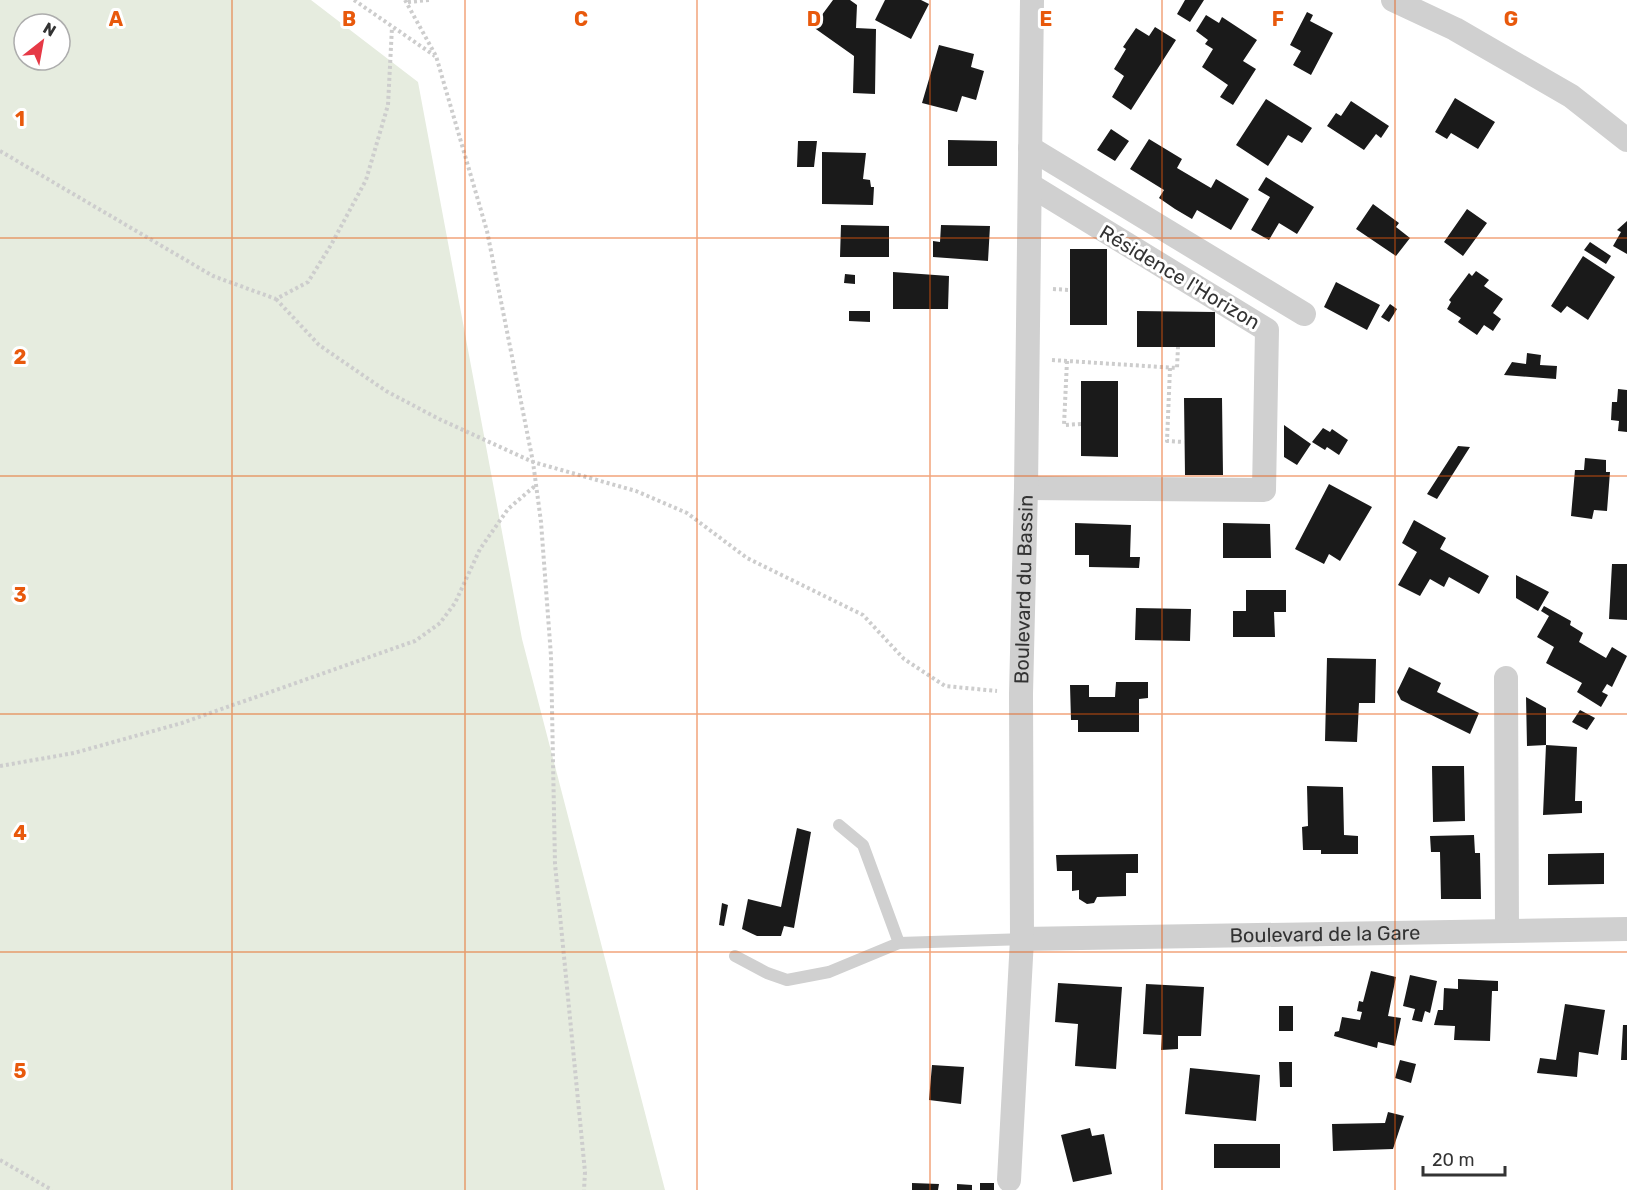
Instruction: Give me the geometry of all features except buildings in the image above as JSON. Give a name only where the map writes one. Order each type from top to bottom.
[{"type":"street","name":"Boulevard du Bassin","points":[[1008,1180],[1022,939],[1021,694],[1032,0]]},
{"type":"street","points":[[1393,0],[1455,28],[1571,96],[1627,141]]},
{"type":"street","points":[[1030,148],[1304,314]]},
{"type":"street","name":"Résidence l'Horizon","points":[[1026,488],[1264,490],[1267,330],[1030,185]]},
{"type":"street","points":[[1506,678],[1507,931]]},
{"type":"street","name":"Boulevard de la Gare","points":[[1022,939],[1627,929]]},
{"type":"lane","points":[[839,825],[863,845],[899,944]]},
{"type":"lane","points":[[735,956],[767,973],[787,980],[850,966],[899,944],[1022,939]]},
{"type":"path","points":[[354,0],[436,56]]},
{"type":"path","points":[[429,0],[406,1],[436,56],[487,231],[536,484],[551,656],[555,864],[585,1172],[584,1190]]},
{"type":"path","points":[[276,299],[308,282],[366,180],[388,105],[392,27]]},
{"type":"path","points":[[0,151],[213,276],[276,299],[319,345],[386,391],[439,419],[533,462],[636,490],[687,513],[747,558],[863,615],[904,659],[945,686],[1021,694]]},
{"type":"path","points":[[1028,359],[1177,369],[1178,347]]},
{"type":"path","points":[[1067,361],[1064,425],[1080,424]]},
{"type":"path","points":[[1170,368],[1167,441],[1184,442]]},
{"type":"path","points":[[0,766],[74,753],[182,723],[415,641],[440,623],[455,603],[486,541],[508,509],[536,484]]},
{"type":"path","points":[[0,1161],[52,1190]]},
{"type":"shaded area","points":[[0,0],[311,0],[418,82],[522,639],[665,1190],[0,1190]]}]
